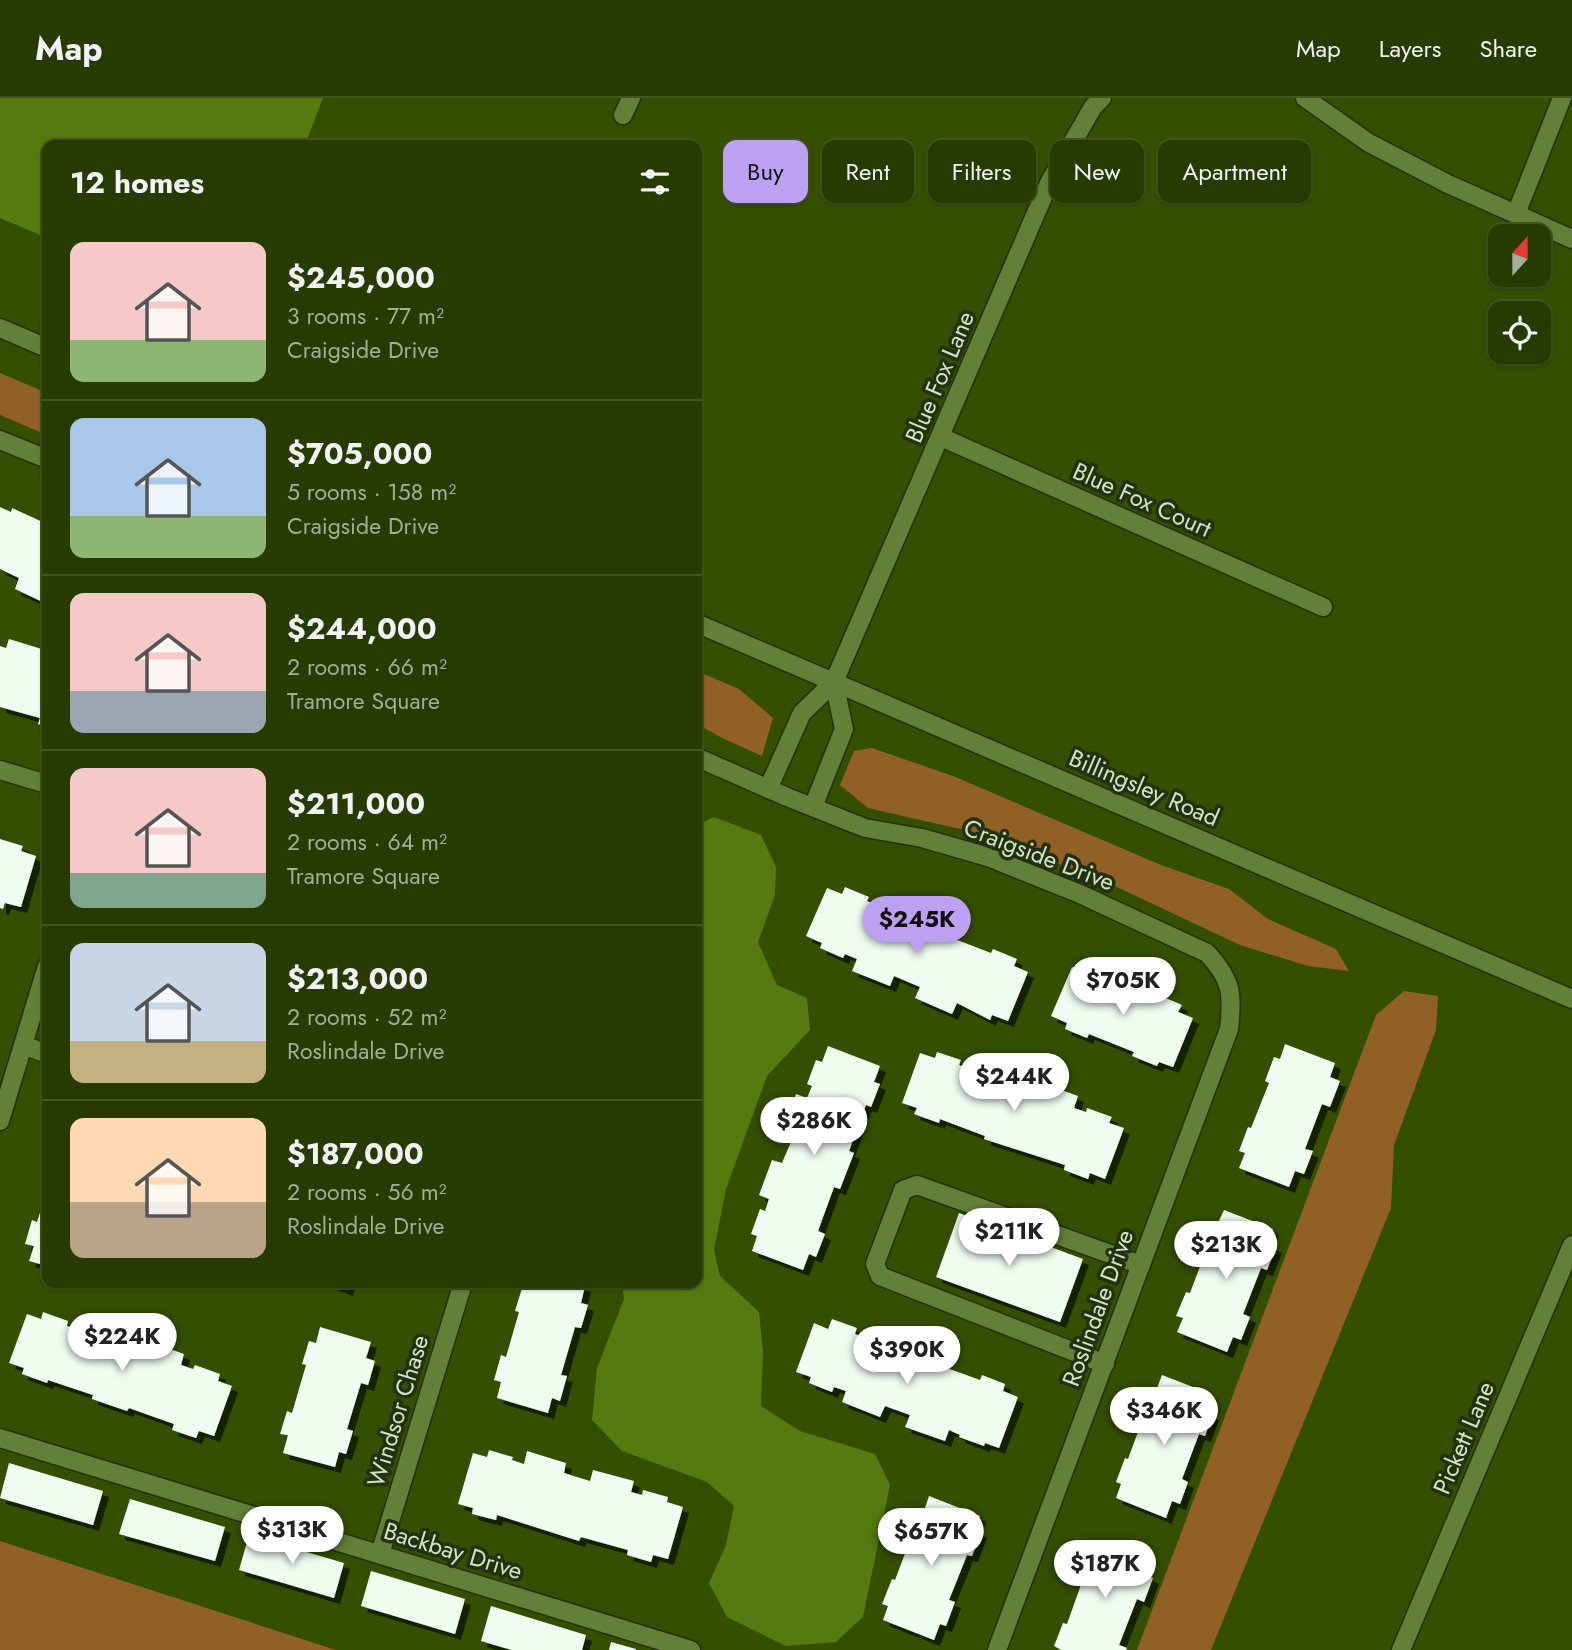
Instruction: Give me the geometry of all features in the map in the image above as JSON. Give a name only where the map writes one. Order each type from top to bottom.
[{"type":"street","points":[[623,115],[631,98]]},
{"type":"street","name":"Blue Fox Lane","points":[[834,682],[942,437],[1049,183],[1093,107],[1102,98]]},
{"type":"street","points":[[1305,98],[1369,143],[1448,184],[1572,239]]},
{"type":"street","points":[[1516,214],[1562,98]]},
{"type":"street","points":[[0,328],[42,346]]},
{"type":"street","name":"Blue Fox Court","points":[[942,437],[1323,607]]},
{"type":"street","points":[[0,440],[42,457]]},
{"type":"street","name":"Billingsley Road","points":[[702,626],[1572,999]]},
{"type":"street","points":[[768,789],[802,713],[834,682]]},
{"type":"street","points":[[813,807],[844,729],[834,682]]},
{"type":"street","name":"Craigside Drive","points":[[702,760],[865,828],[922,838],[988,857],[1080,894],[1207,953],[1222,969],[1228,981]]},
{"type":"street","points":[[0,770],[42,783]]},
{"type":"street","name":"Roslindale Drive","points":[[997,1650],[1228,1029],[1232,1005],[1228,981]]},
{"type":"street","points":[[0,1121],[3,1099],[42,982]]},
{"type":"street","points":[[23,1045],[42,1052]]},
{"type":"street","points":[[1105,1364],[880,1276],[875,1264],[903,1190],[917,1185],[1141,1265]]},
{"type":"street","name":"Pickett Lane","points":[[1401,1650],[1572,1245]]},
{"type":"street","name":"Windsor Chase","points":[[380,1554],[461,1288]]},
{"type":"street","name":"Backbay Drive","points":[[0,1438],[691,1650]]},
{"type":"shaded area","points":[[0,98],[323,98],[307,140],[42,140],[42,236],[0,218]]},
{"type":"shaded area","points":[[0,373],[42,391],[42,433],[0,415]]},
{"type":"shaded area","points":[[702,673],[739,689],[773,718],[762,756],[702,727]]},
{"type":"shaded area","points":[[872,748],[953,776],[1161,865],[1229,889],[1268,919],[1336,949],[1349,971],[1308,966],[1240,945],[1104,881],[973,832],[868,808],[840,785],[854,751]]},
{"type":"shaded area","points":[[714,817],[761,835],[776,867],[775,895],[758,942],[777,985],[807,998],[810,1030],[767,1076],[726,1189],[714,1250],[720,1276],[759,1312],[763,1352],[761,1406],[800,1431],[875,1454],[890,1485],[863,1617],[836,1642],[786,1646],[727,1617],[709,1583],[726,1545],[734,1506],[707,1482],[622,1451],[592,1420],[597,1368],[624,1299],[623,1288],[702,1288],[702,822]]},
{"type":"shaded area","points":[[1404,991],[1438,996],[1436,1030],[1394,1145],[1391,1208],[1211,1650],[1137,1650],[1376,1015]]},
{"type":"shaded area","points":[[0,1541],[336,1650],[0,1650]]},
{"type":"building","points":[[0,507],[11,512],[12,508],[42,522],[42,602],[15,589],[19,578],[0,569]]},
{"type":"building","points":[[9,639],[42,649],[42,725],[38,724],[40,718],[0,707],[0,646],[6,648]]},
{"type":"building","points":[[0,839],[23,846],[21,851],[36,856],[21,907],[5,903],[3,909],[0,908]]},
{"type":"building","points":[[845,887],[869,897],[867,901],[911,920],[912,917],[949,932],[947,936],[991,953],[993,949],[1017,959],[1014,966],[1028,972],[1008,1021],[992,1015],[990,1020],[957,1003],[952,1014],[915,998],[920,987],[894,976],[890,986],[852,971],[857,959],[845,954],[843,958],[820,948],[822,943],[806,936],[827,888],[842,894]]},
{"type":"building","points":[[1072,967],[1089,974],[1092,968],[1114,976],[1112,981],[1157,999],[1159,995],[1182,1005],[1178,1012],[1193,1018],[1173,1067],[1159,1062],[1157,1066],[1132,1056],[1134,1052],[1089,1034],[1087,1038],[1065,1029],[1067,1023],[1051,1016]]},
{"type":"building","points":[[1285,1044],[1335,1063],[1330,1077],[1340,1081],[1330,1107],[1322,1104],[1305,1149],[1313,1151],[1304,1174],[1295,1171],[1289,1187],[1239,1168],[1245,1153],[1239,1151],[1269,1083],[1265,1081],[1274,1057],[1280,1059]]},
{"type":"building","points":[[828,1046],[880,1066],[874,1082],[880,1084],[871,1107],[866,1105],[849,1151],[854,1153],[840,1189],[834,1187],[818,1231],[825,1234],[816,1257],[809,1254],[803,1270],[752,1251],[757,1236],[751,1234],[760,1209],[765,1211],[769,1199],[759,1195],[772,1160],[782,1163],[793,1137],[782,1132],[796,1094],[807,1098],[812,1086],[807,1084],[816,1060],[822,1062]]},
{"type":"building","points":[[937,1052],[961,1060],[959,1065],[970,1069],[974,1058],[1013,1072],[1009,1084],[1036,1093],[1040,1082],[1078,1096],[1074,1108],[1086,1112],[1087,1108],[1112,1117],[1109,1123],[1124,1128],[1105,1179],[1090,1173],[1088,1179],[1064,1170],[1065,1165],[984,1139],[985,1136],[940,1119],[939,1123],[914,1114],[917,1108],[902,1103],[920,1053],[935,1058]]},
{"type":"building","points":[[42,1206],[42,1265],[29,1261],[34,1246],[25,1244],[32,1220],[37,1222]]},
{"type":"building","points":[[1224,1210],[1273,1229],[1268,1244],[1276,1247],[1267,1270],[1261,1268],[1243,1314],[1250,1317],[1241,1340],[1233,1337],[1227,1352],[1177,1332],[1183,1318],[1176,1316],[1186,1292],[1190,1293],[1207,1248],[1203,1247],[1212,1223],[1217,1225]]},
{"type":"building","points":[[959,1213],[1083,1259],[1060,1322],[936,1277]]},
{"type":"building","points":[[522,1288],[585,1288],[581,1303],[588,1305],[581,1328],[575,1327],[561,1375],[567,1376],[560,1401],[552,1398],[548,1413],[497,1398],[501,1382],[494,1380],[501,1355],[506,1357],[519,1312],[515,1311]]},
{"type":"building","points":[[43,1312],[68,1321],[67,1326],[78,1329],[82,1318],[122,1333],[119,1343],[144,1352],[148,1341],[184,1354],[181,1365],[193,1369],[195,1365],[220,1374],[218,1381],[232,1386],[214,1436],[199,1431],[196,1438],[172,1430],[174,1424],[129,1408],[127,1411],[92,1399],[93,1395],[48,1380],[47,1383],[22,1374],[24,1368],[9,1363],[27,1314],[41,1319]]},
{"type":"building","points":[[832,1319],[857,1328],[855,1334],[899,1350],[900,1347],[980,1380],[982,1375],[1005,1384],[1003,1391],[1018,1397],[999,1448],[959,1437],[960,1435],[949,1430],[945,1441],[905,1427],[910,1415],[885,1406],[880,1417],[842,1402],[846,1391],[834,1387],[832,1392],[809,1383],[811,1377],[796,1372],[814,1323],[828,1329]]},
{"type":"building","points":[[320,1327],[371,1342],[366,1358],[375,1361],[368,1385],[361,1383],[347,1429],[353,1431],[346,1454],[339,1452],[335,1467],[283,1453],[288,1435],[280,1434],[287,1411],[292,1413],[306,1365],[302,1364],[309,1341],[316,1343]]},
{"type":"building","points":[[1162,1375],[1211,1394],[1205,1411],[1213,1414],[1205,1436],[1199,1434],[1182,1479],[1188,1482],[1180,1504],[1172,1501],[1166,1518],[1116,1498],[1121,1484],[1116,1482],[1125,1458],[1128,1459],[1145,1413],[1141,1411],[1150,1389],[1156,1391]]},
{"type":"building","points":[[489,1450],[513,1457],[512,1460],[524,1464],[527,1451],[566,1463],[564,1473],[590,1481],[593,1470],[634,1481],[631,1492],[642,1495],[643,1490],[668,1497],[667,1502],[683,1507],[668,1559],[653,1555],[651,1562],[627,1555],[628,1550],[581,1537],[579,1541],[497,1515],[496,1520],[472,1514],[473,1508],[458,1504],[473,1453],[487,1457]]},
{"type":"building","points":[[9,1463],[103,1491],[93,1525],[0,1498]]},
{"type":"building","points":[[929,1496],[980,1516],[975,1529],[981,1532],[972,1556],[967,1555],[949,1600],[955,1602],[946,1626],[940,1624],[934,1640],[883,1620],[888,1606],[882,1604],[892,1579],[895,1580],[919,1509],[924,1511]]},
{"type":"building","points":[[130,1499],[225,1527],[215,1561],[119,1534]]},
{"type":"building","points":[[249,1535],[344,1563],[334,1598],[239,1570]]},
{"type":"building","points":[[1100,1541],[1150,1560],[1144,1574],[1153,1578],[1144,1602],[1137,1599],[1119,1645],[1127,1648],[1126,1650],[1061,1650],[1054,1646],[1063,1623],[1067,1624],[1083,1579],[1079,1578],[1088,1553],[1095,1555]]},
{"type":"building","points":[[371,1571],[465,1599],[455,1634],[361,1606]]},
{"type":"building","points":[[491,1606],[586,1635],[582,1650],[512,1650],[481,1641]]},
{"type":"building","points":[[611,1642],[636,1649],[636,1650],[609,1650]]}]
